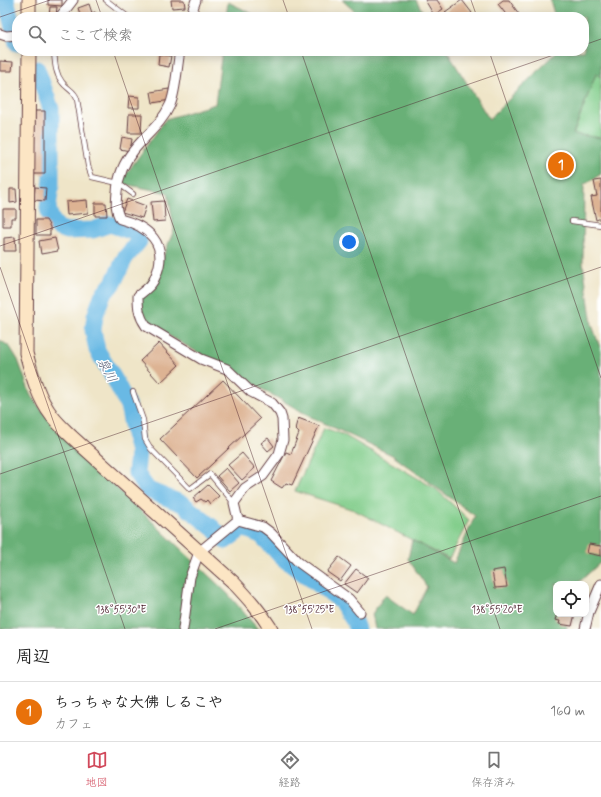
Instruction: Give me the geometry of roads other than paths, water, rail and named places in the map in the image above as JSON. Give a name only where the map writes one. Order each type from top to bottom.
[{"type":"street","points":[[29,0],[29,12]]},
{"type":"street","points":[[64,12],[73,0]]},
{"type":"street","points":[[192,12],[196,0]]},
{"type":"street","points":[[29,56],[25,328],[26,353],[32,376],[40,397],[52,416],[72,437],[249,599],[263,616],[271,629]]},
{"type":"street","points":[[179,56],[171,103],[158,124],[134,150],[122,170],[118,183],[116,210],[120,219],[129,221],[144,229],[154,239],[160,252],[160,264],[152,284],[138,296],[138,309],[141,319],[146,326],[202,359],[227,369],[251,392],[272,404],[280,413],[282,419],[283,440],[279,454],[263,476],[245,488],[234,503],[238,520]]},
{"type":"street","points":[[183,629],[190,577],[199,552],[238,520]]},
{"type":"street","points":[[238,520],[263,527],[271,533],[298,562],[349,599],[360,612]]},
{"type":"street","points":[[585,629],[589,612],[601,584]]},
{"type":"lane","points":[[106,0],[122,12]]},
{"type":"lane","points":[[54,56],[56,71],[63,83],[76,94],[88,166],[92,177],[118,183],[133,194]]},
{"type":"lane","points":[[572,221],[601,225]]},
{"type":"lane","points":[[133,392],[143,420],[145,439],[151,449],[190,489],[210,474],[234,503]]},
{"type":"waterway","name":"泉川","points":[[6,0],[12,23]]},
{"type":"waterway","name":"泉川","points":[[37,69],[51,109],[51,185],[48,208],[51,219],[58,228],[67,231],[93,230],[110,224],[136,233],[139,241],[125,258],[113,283],[102,296],[95,316],[93,330],[97,350],[128,406],[138,453],[136,473],[148,490],[183,504],[213,528],[225,541],[243,528],[261,535],[285,560],[341,601],[354,621],[357,629]]},
{"type":"place","name":"ちっちゃな大佛 しるこや","points":[[561,165]]}]
